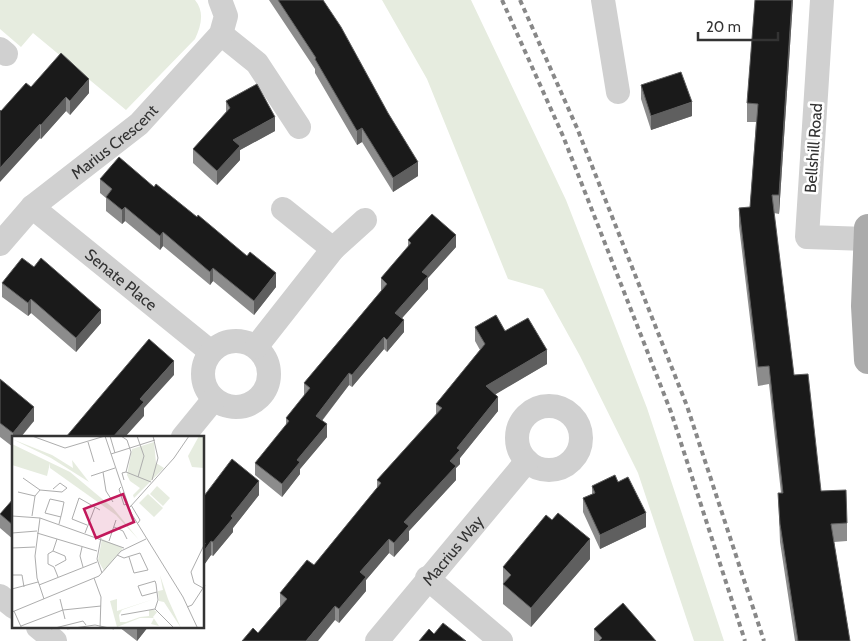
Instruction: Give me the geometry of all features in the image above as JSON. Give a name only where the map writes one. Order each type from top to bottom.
[{"type":"main road","points":[[868,228],[868,360]]},
{"type":"street","points":[[220,0],[226,16],[222,34],[257,63],[299,127]]},
{"type":"street","points":[[603,0],[618,92]]},
{"type":"street","name":"Bellshill Road","points":[[822,0],[807,237],[867,239]]},
{"type":"street","name":"Marius Crescent","points":[[0,244],[32,207],[138,124],[222,34]]},
{"type":"street","name":"Senate Place","points":[[32,207],[211,352]]},
{"type":"street","points":[[283,208],[333,249]]},
{"type":"street","points":[[256,347],[333,249],[365,220]]},
{"type":"street","points":[[238,340],[256,347],[264,354],[270,375],[263,395],[254,402],[234,408],[223,405],[214,399],[204,381],[204,366],[211,352],[219,346],[238,340]]},
{"type":"street","points":[[184,436],[214,399]]},
{"type":"street","name":"Macrius Way","points":[[377,641],[527,461]]},
{"type":"street","points":[[428,578],[501,641]]},
{"type":"street","points":[[0,596],[12,605]]},
{"type":"street","points":[[39,628],[55,641]]},
{"type":"shaded area","points":[[0,0],[195,0],[200,9],[201,19],[195,39],[126,110],[33,33],[21,47],[0,29]]},
{"type":"shaded area","points":[[382,0],[471,0],[566,200],[647,408],[724,641],[694,641],[638,473],[580,356],[543,289],[508,279],[427,79]]},
{"type":"building","points":[[278,0],[323,0],[341,27],[388,113],[418,162],[393,178],[362,128],[357,131],[316,58]]},
{"type":"building","points":[[755,0],[792,0],[779,195],[772,195],[794,375],[808,374],[821,491],[846,490],[847,523],[831,524],[850,641],[798,641],[780,524],[778,493],[783,493],[769,366],[758,367],[739,208],[750,207],[758,104],[747,103]]},
{"type":"building","points":[[61,53],[89,79],[70,101],[66,97],[0,168],[0,110],[26,83],[31,87]]},
{"type":"building","points":[[681,72],[692,102],[651,116],[641,85]]},
{"type":"building","points":[[257,84],[275,117],[233,140],[240,146],[217,171],[193,149],[230,108],[226,101]]},
{"type":"building","points":[[119,157],[154,187],[156,184],[197,217],[198,215],[247,256],[250,252],[276,273],[254,301],[213,268],[210,272],[163,232],[160,236],[125,207],[122,210],[106,197],[112,189],[100,179]]},
{"type":"building","points":[[432,214],[456,235],[422,272],[428,276],[395,313],[404,320],[387,340],[384,337],[352,375],[349,373],[316,416],[327,424],[297,460],[300,462],[282,484],[255,463],[289,421],[286,418],[310,388],[304,383],[387,284],[381,278],[411,243],[408,240]]},
{"type":"building","points":[[22,258],[34,267],[41,258],[101,310],[76,338],[31,299],[28,303],[2,283]]},
{"type":"building","points":[[496,315],[505,331],[528,318],[547,350],[486,386],[498,397],[457,448],[460,450],[450,461],[456,466],[404,522],[409,526],[394,543],[389,539],[360,572],[366,577],[339,609],[335,606],[306,641],[242,641],[253,628],[258,633],[287,599],[280,593],[307,560],[314,565],[381,483],[377,480],[442,408],[436,404],[485,344],[475,327]]},
{"type":"building","points":[[149,339],[174,361],[140,399],[144,402],[114,436],[67,436]]},
{"type":"building","points":[[0,379],[34,407],[13,433],[0,423]]},
{"type":"building","points":[[232,459],[259,481],[231,516],[233,518],[205,550],[205,495]]},
{"type":"building","points":[[615,475],[618,482],[628,477],[646,513],[600,535],[583,498],[595,493],[592,486]]},
{"type":"building","points":[[12,500],[12,524],[0,514]]},
{"type":"building","points":[[558,513],[590,539],[531,608],[503,584],[511,575],[503,567],[546,515],[552,520]]},
{"type":"building","points":[[623,603],[656,641],[599,641],[602,638],[594,629]]},
{"type":"building","points":[[443,623],[466,641],[419,641],[429,629],[434,634]]},
{"type":"railway","points":[[502,0],[563,136],[671,412],[745,641]]},
{"type":"railway","points":[[520,0],[577,128],[687,406],[764,641]]}]
